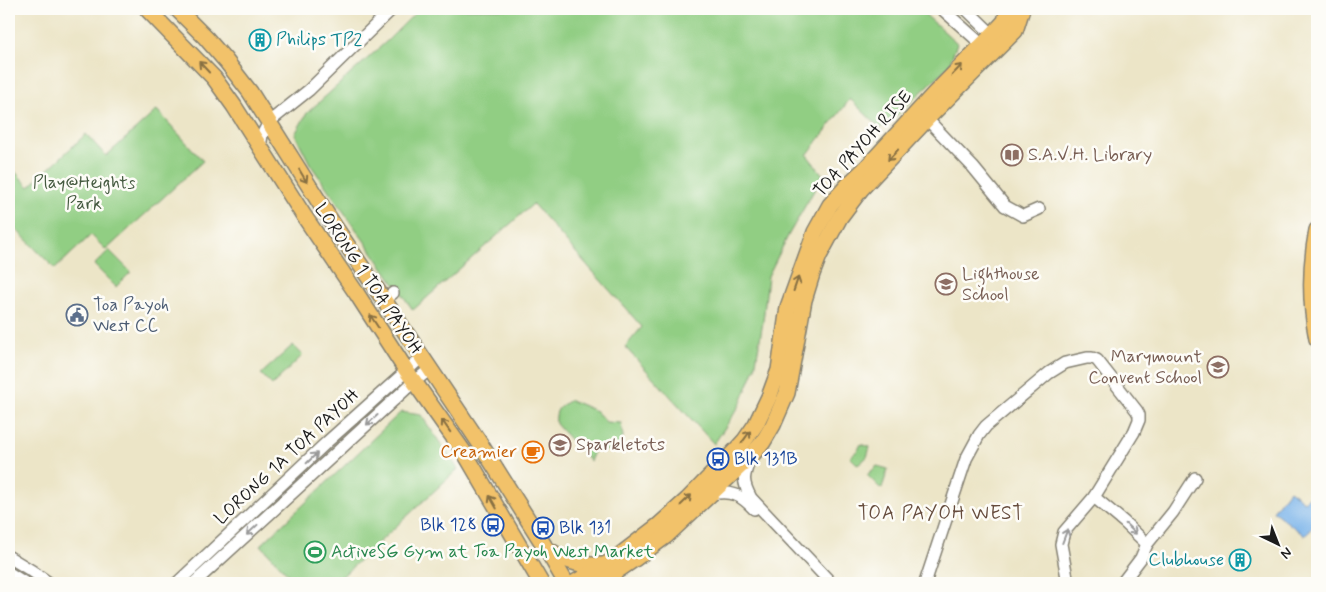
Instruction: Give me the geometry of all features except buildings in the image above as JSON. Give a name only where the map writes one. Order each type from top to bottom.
[{"type":"main road","name":"LORONG 1 TOA PAYOH","points":[[147,9],[214,78],[234,106],[410,376],[466,455],[541,583]]},
{"type":"main road","name":"LORONG 1 TOA PAYOH","points":[[176,9],[216,49],[276,124],[333,224],[388,296],[426,363],[548,550],[566,583]]},
{"type":"main road","name":"TOA PAYOH RISE","points":[[992,45],[1005,21],[1008,9]]},
{"type":"main road","name":"TOA PAYOH RISE","points":[[599,583],[634,546],[687,500],[735,451],[756,424],[769,397],[778,370],[788,307],[806,255],[830,204],[992,45],[1015,31],[1022,9]]},
{"type":"main road","points":[[234,106],[246,103],[250,92]]},
{"type":"main road","name":"TOA PAYOH RISE","points":[[574,583],[609,574],[666,536],[750,458],[763,442],[773,425],[786,394],[804,300],[812,274],[827,239],[840,217],[861,189],[927,120],[946,92]]},
{"type":"main road","points":[[1317,230],[1311,300],[1317,339]]},
{"type":"main road","points":[[548,550],[573,563],[592,566],[609,574]]},
{"type":"street","points":[[262,149],[262,135],[276,124],[392,9]]},
{"type":"street","points":[[942,9],[992,45]]},
{"type":"street","points":[[966,9],[992,45]]},
{"type":"street","points":[[927,120],[973,167],[1004,206],[1023,216],[1039,209]]},
{"type":"street","points":[[925,583],[966,459],[979,435],[986,426],[1049,373],[1065,363],[1092,358],[1097,360],[1139,415],[1139,420],[1134,432],[1094,497],[1064,532],[1061,544],[1068,583]]},
{"type":"street","name":"LORONG 1A TOA PAYOH","points":[[177,583],[191,580],[426,363]]},
{"type":"street","points":[[750,458],[744,478],[745,486],[751,498],[831,583]]},
{"type":"street","points":[[1122,583],[1141,558],[1147,544],[1173,512],[1195,478]]},
{"type":"street","points":[[712,494],[729,492],[747,502],[824,583]]},
{"type":"street","points":[[1094,497],[1147,544]]},
{"type":"street","points":[[9,557],[49,583]]},
{"type":"street","points":[[9,573],[25,583]]},
{"type":"green space","points":[[419,9],[919,9],[957,43],[949,66],[896,116],[880,128],[850,99],[807,155],[823,175],[789,234],[768,276],[755,368],[740,405],[714,444],[625,347],[642,327],[533,204],[413,310],[310,164],[295,134],[307,113],[387,41]]},
{"type":"green space","name":"Play@Heights Park","points":[[157,110],[203,161],[106,250],[91,235],[55,269],[9,222],[9,165],[29,187],[86,134],[106,156]]},
{"type":"green space","points":[[109,250],[131,272],[116,287],[94,265]]},
{"type":"green space","points":[[293,345],[303,355],[272,385],[261,374]]},
{"type":"green space","points":[[570,400],[596,411],[606,422],[621,423],[623,437],[616,451],[603,450],[597,445],[590,461],[556,424],[558,409]]},
{"type":"green space","points":[[401,412],[421,415],[458,469],[335,583],[296,583],[261,545]]},
{"type":"green space","points":[[861,444],[870,447],[867,457],[858,465],[850,457],[858,450]]},
{"type":"green space","points":[[877,466],[888,469],[882,488],[867,475]]},
{"type":"water","points":[[1289,490],[1304,501],[1317,491],[1317,521],[1305,536],[1273,511]]},
{"type":"place","name":"Philips TP2","points":[[260,40]]},
{"type":"place","name":"S.A.V.H. Library","points":[[1012,155]]},
{"type":"place","name":"Lighthouse School","points":[[946,284]]},
{"type":"place","name":"Toa Payoh West CC","points":[[77,315]]},
{"type":"place","name":"Marymount Convent School","points":[[1218,367]]},
{"type":"place","name":"Sparkletots","points":[[560,445]]},
{"type":"place","name":"Creamier","points":[[533,452]]},
{"type":"place","name":"Blk 131B","points":[[718,459]]},
{"type":"place","name":"Blk 128","points":[[493,525]]},
{"type":"place","name":"Blk 131","points":[[543,528]]},
{"type":"place","name":"ActiveSG Gym at Toa Payoh West Market","points":[[315,552]]},
{"type":"place","name":"Clubhouse","points":[[1240,560]]},
{"type":"district","name":"TOA PAYOH WEST","points":[[941,513]]}]
